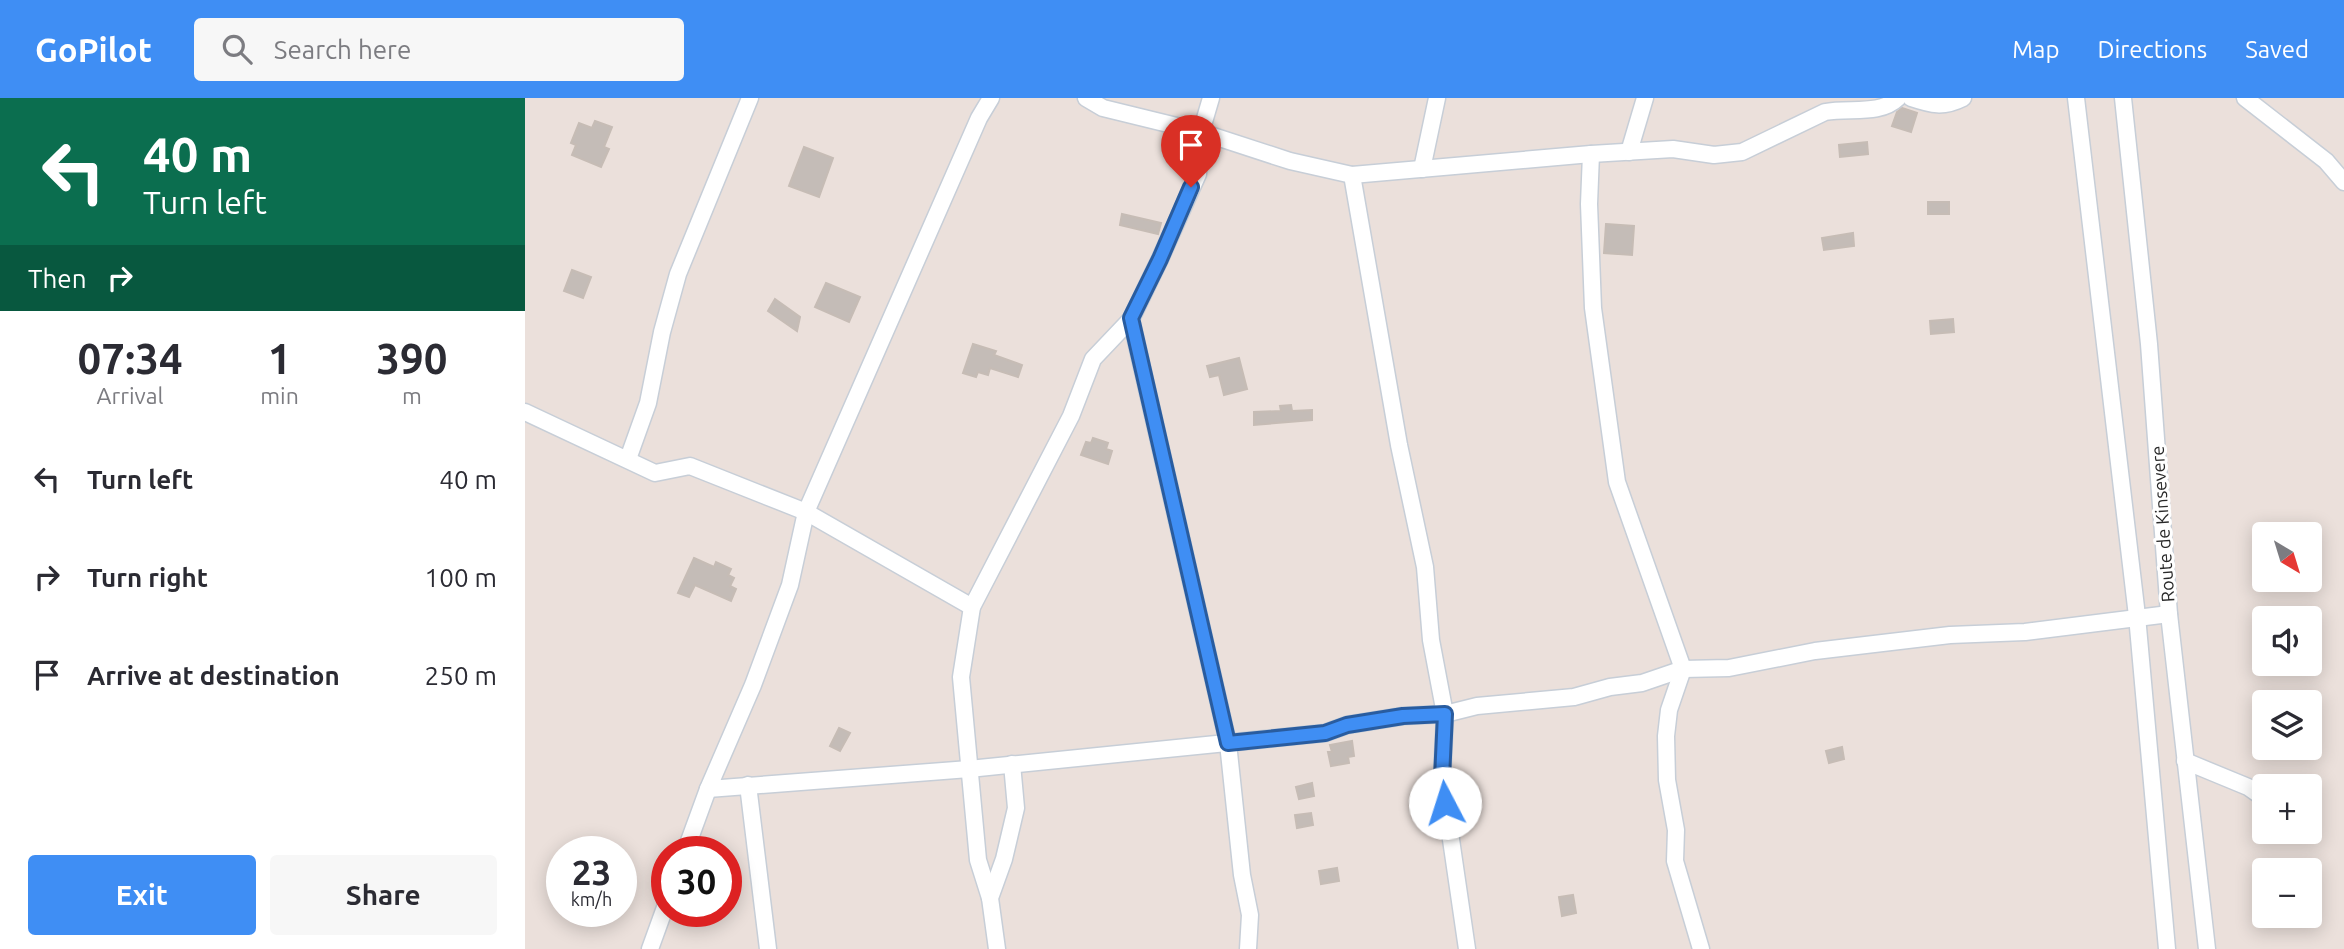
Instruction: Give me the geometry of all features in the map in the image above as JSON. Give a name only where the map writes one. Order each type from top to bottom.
[{"type":"street","points":[[628,459],[648,404],[662,332],[678,274],[750,98]]},
{"type":"street","points":[[691,836],[753,685],[790,585],[806,512],[979,118],[991,98]]},
{"type":"street","points":[[1086,98],[1103,108],[1201,132],[1268,155],[1352,175],[1591,153],[1673,149],[1714,155],[1742,152],[1825,112],[1840,109],[1881,109],[1898,98]]},
{"type":"street","points":[[997,949],[990,898],[978,860],[961,677],[972,607],[1070,416],[1093,359],[1131,318],[1160,259],[1198,174],[1201,132],[1211,98]]},
{"type":"street","points":[[1422,169],[1437,98]]},
{"type":"street","points":[[1629,152],[1645,98]]},
{"type":"street","points":[[1911,98],[1938,105],[1949,105],[1963,98]]},
{"type":"street","points":[[2076,98],[2137,616],[2167,949]]},
{"type":"street","name":"Route de Kinsevere","points":[[2123,98],[2149,344],[2169,614],[2207,949]]},
{"type":"street","points":[[2245,98],[2326,161],[2344,182]]},
{"type":"street","points":[[1591,153],[1589,204],[1593,308],[1617,482],[1683,669],[1669,710],[1666,736],[1667,780],[1676,830],[1675,862],[1701,949]]},
{"type":"street","points":[[1352,175],[1399,445],[1425,567],[1431,640],[1445,714],[1442,778],[1467,949]]},
{"type":"street","points":[[1131,318],[1228,743],[1250,915],[1248,949]]},
{"type":"street","points":[[525,412],[655,473],[690,466],[806,512],[972,607]]},
{"type":"street","points":[[708,789],[969,769],[1325,733],[1347,725],[1403,716],[1445,714],[1477,706],[1574,697],[1610,687],[1642,683],[1683,669],[1729,667],[1815,651],[1950,635],[2047,629],[2169,614]]},
{"type":"street","points":[[2185,761],[2252,790]]},
{"type":"street","points":[[990,898],[1004,859],[1016,808],[1012,764]]},
{"type":"street","points":[[748,785],[768,949]]},
{"type":"street","points":[[650,949],[658,927]]},
{"type":"building","points":[[1902,108],[1917,113],[1911,132],[1892,126],[1897,112]]},
{"type":"building","points":[[595,121],[612,127],[604,147],[609,149],[601,167],[572,155],[576,145],[571,143],[579,123],[592,128]]},
{"type":"building","points":[[1867,142],[1868,154],[1840,157],[1839,145]]},
{"type":"building","points":[[804,147],[833,158],[819,197],[789,186]]},
{"type":"building","points":[[1928,202],[1949,202],[1949,214],[1928,214]]},
{"type":"building","points":[[1122,214],[1161,223],[1158,234],[1120,225]]},
{"type":"building","points":[[1606,224],[1634,226],[1632,255],[1604,253]]},
{"type":"building","points":[[1853,233],[1854,246],[1824,250],[1822,238]]},
{"type":"building","points":[[572,270],[591,277],[583,298],[564,291]]},
{"type":"building","points":[[826,283],[860,297],[849,322],[815,307]]},
{"type":"building","points":[[775,299],[800,317],[797,331],[768,311]]},
{"type":"building","points":[[1953,319],[1954,332],[1931,334],[1930,321]]},
{"type":"building","points":[[973,344],[996,351],[994,355],[1022,365],[1018,377],[990,368],[988,375],[978,372],[976,377],[963,373]]},
{"type":"building","points":[[1239,358],[1247,389],[1224,395],[1219,375],[1210,377],[1207,366]]},
{"type":"building","points":[[1291,405],[1292,411],[1312,410],[1312,420],[1254,425],[1254,412],[1281,411],[1280,406]]},
{"type":"building","points":[[1093,438],[1108,443],[1106,449],[1112,451],[1108,464],[1081,455],[1086,442],[1091,443]]},
{"type":"building","points":[[694,558],[714,567],[716,562],[731,569],[728,575],[734,578],[730,586],[736,589],[731,601],[695,585],[689,597],[678,593]]},
{"type":"building","points":[[839,728],[850,733],[840,751],[830,746]]},
{"type":"building","points":[[1352,741],[1354,756],[1348,757],[1349,763],[1331,766],[1328,752],[1332,752],[1330,745]]},
{"type":"building","points":[[1842,747],[1844,759],[1829,763],[1826,751]]},
{"type":"building","points":[[1312,783],[1314,796],[1299,799],[1296,787]]},
{"type":"building","points":[[1311,813],[1313,825],[1297,828],[1295,815]]},
{"type":"building","points":[[1337,868],[1339,881],[1321,884],[1319,871]]},
{"type":"building","points":[[1573,895],[1576,913],[1562,916],[1559,897]]},
{"type":"route","points":[[1191,187],[1131,318],[1228,743],[1325,733],[1347,725],[1403,716],[1445,714],[1442,778],[1445,803]]}]
